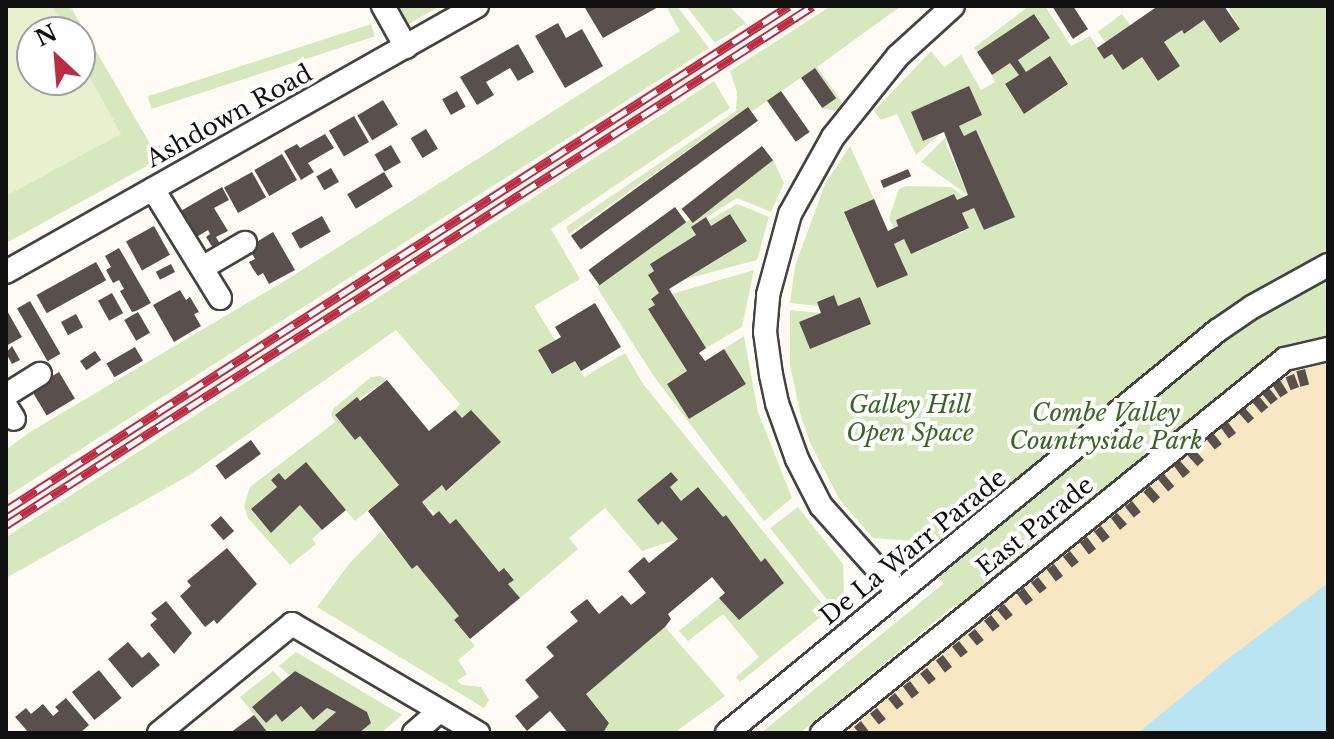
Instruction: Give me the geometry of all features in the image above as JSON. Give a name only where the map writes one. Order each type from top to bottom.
[{"type":"street","points":[[383,6],[406,47]]},
{"type":"street","name":"Ashdown Road","points":[[6,272],[477,6]]},
{"type":"street","points":[[898,592],[827,514],[797,459],[777,403],[771,375],[765,332],[768,295],[790,214],[833,137],[898,56],[953,6]]},
{"type":"street","points":[[153,189],[220,298]]},
{"type":"street","points":[[202,268],[245,243]]},
{"type":"street","name":"De La Warr Parade","points":[[727,733],[1217,331],[1252,307],[1328,265]]},
{"type":"street","name":"East Parade","points":[[822,733],[1285,359],[1328,349]]},
{"type":"street","points":[[6,395],[40,374]]},
{"type":"street","points":[[159,733],[292,624],[478,733]]},
{"type":"street","points":[[414,733],[439,711]]},
{"type":"green space","points":[[6,6],[70,6],[76,16],[16,16],[16,96],[96,96],[96,51],[153,149],[160,145],[165,156],[6,243]]},
{"type":"green space","points":[[6,6],[52,6],[57,16],[16,16],[16,96],[96,96],[96,88],[121,134],[6,196]]},
{"type":"green space","points":[[402,6],[440,6],[407,25],[396,9]]},
{"type":"green space","points":[[666,6],[677,6],[709,48],[6,497],[6,450],[30,432],[291,277],[680,31]]},
{"type":"green space","points":[[686,6],[729,6],[746,23],[715,43]]},
{"type":"green space","points":[[831,6],[901,6],[817,67],[842,102],[836,111],[821,108],[836,98],[815,68],[751,112],[747,108],[569,234],[566,227],[736,111],[737,92],[730,71]]},
{"type":"green space","name":"Combe Valley Countryside Park","points":[[1029,6],[1045,6],[1071,46],[1090,36],[1104,58],[1112,54],[1123,69],[1142,57],[1158,81],[1180,66],[1164,42],[1182,30],[1184,34],[1204,20],[1220,43],[1240,29],[1227,6],[1328,6],[1328,733],[1044,733],[956,604],[800,733],[761,733],[943,584],[913,541],[873,538],[840,500],[811,445],[801,417],[790,365],[790,310],[821,313],[799,322],[810,349],[871,324],[860,297],[838,306],[833,295],[817,302],[818,306],[790,303],[795,266],[825,184],[850,146],[874,199],[844,213],[877,288],[908,275],[894,244],[904,239],[911,254],[969,229],[962,213],[974,208],[984,230],[1014,216],[976,131],[964,136],[959,126],[969,87],[911,112],[923,141],[940,134],[916,155],[897,114],[881,120],[874,111],[931,51],[944,67],[961,55],[981,90],[995,82],[992,75],[1010,63],[1019,75],[1005,85],[1024,113],[1068,85],[1050,57],[1026,72],[1018,60],[1050,38],[1035,14],[977,52],[974,48]]},
{"type":"green space","points":[[1122,14],[1130,25],[1106,43],[1098,32]]},
{"type":"green space","points":[[371,24],[375,36],[152,109],[148,97]]},
{"type":"green space","points":[[714,81],[730,108],[551,229],[580,279],[534,306],[555,340],[538,350],[552,374],[575,361],[584,377],[625,353],[643,384],[828,611],[740,682],[736,677],[759,657],[723,614],[688,641],[679,631],[719,598],[728,606],[773,568],[765,559],[761,562],[726,516],[723,517],[698,487],[681,501],[670,487],[670,472],[637,500],[657,524],[662,521],[678,539],[642,551],[605,508],[569,538],[578,549],[520,598],[508,584],[514,579],[505,568],[499,572],[422,502],[442,485],[447,491],[501,442],[471,411],[462,418],[455,410],[460,404],[396,330],[188,476],[6,578],[6,537]]},
{"type":"green space","points":[[946,137],[946,144],[968,195],[921,162]]},
{"type":"green space","points":[[773,160],[784,183],[771,212],[737,198],[691,227],[696,235],[650,264],[654,271],[648,275],[659,293],[651,298],[655,305],[649,309],[687,371],[667,384],[689,419],[746,384],[724,349],[744,336],[758,412],[792,498],[764,521],[655,378],[596,286]]},
{"type":"green space","points":[[906,186],[951,187],[964,197],[957,200],[954,194],[896,220],[898,226],[894,228],[889,218],[899,189]]},
{"type":"green space","points":[[737,204],[769,217],[757,260],[686,279],[747,241],[730,214],[711,226],[708,221]]},
{"type":"green space","points":[[754,270],[742,327],[706,348],[672,294]]},
{"type":"green space","points":[[380,376],[387,380],[335,415],[355,439],[360,436],[399,485],[355,521],[306,463],[285,480],[279,473],[277,487],[251,510],[271,533],[300,505],[322,530],[312,539],[316,544],[290,565],[248,518],[244,506],[250,487],[335,422],[331,415],[333,409],[371,377]]},
{"type":"green space","points":[[798,507],[843,564],[844,596],[832,606],[770,528]]},
{"type":"green space","points":[[381,531],[412,568],[417,565],[459,616],[454,621],[475,646],[458,660],[467,674],[457,681],[462,685],[481,687],[489,700],[484,708],[317,607],[349,564]]},
{"type":"green space","points":[[665,627],[725,696],[674,733],[603,733],[609,722],[586,694]]},
{"type":"green space","points":[[296,652],[402,715],[381,733],[359,733],[367,712],[295,671],[289,675],[279,666]]},
{"type":"green space","points":[[273,671],[283,681],[252,707],[276,714],[283,722],[301,706],[313,720],[327,708],[336,712],[312,733],[268,733],[240,697]]},
{"type":"sand","points":[[1328,363],[1328,733],[840,733],[1271,382],[1297,368]]},
{"type":"water","points":[[1328,583],[1328,733],[1138,733],[1229,658]]},
{"type":"building","points":[[660,6],[603,38],[585,8]]},
{"type":"building","points":[[1052,6],[1073,6],[1088,29],[1073,39]]},
{"type":"building","points":[[1158,6],[1224,6],[1240,29],[1220,43],[1204,20],[1184,34],[1182,30],[1164,42],[1180,66],[1158,81],[1142,57],[1123,70],[1112,54],[1104,59],[1097,48]]},
{"type":"building","points":[[1034,14],[1050,38],[1018,60],[1026,72],[1050,56],[1068,84],[1024,114],[1005,84],[1019,75],[1010,63],[992,75],[977,52]]},
{"type":"building","points":[[558,23],[566,38],[582,29],[603,66],[565,88],[535,36]]},
{"type":"building","points":[[518,44],[534,72],[518,81],[510,68],[486,82],[494,95],[477,105],[460,77]]},
{"type":"building","points":[[815,68],[836,98],[822,108],[801,78]]},
{"type":"building","points":[[969,86],[982,115],[959,126],[964,136],[976,130],[1015,217],[984,230],[974,208],[962,213],[969,228],[911,254],[904,239],[894,244],[908,275],[877,288],[844,212],[874,199],[888,231],[898,226],[896,220],[954,194],[957,200],[968,195],[944,132],[923,141],[911,112]]},
{"type":"building","points":[[457,91],[466,107],[451,115],[442,99]]},
{"type":"building","points":[[781,91],[810,132],[796,142],[767,101]]},
{"type":"building","points":[[383,100],[398,125],[372,140],[357,115]]},
{"type":"building","points":[[748,107],[758,121],[581,249],[571,236]]},
{"type":"building","points":[[354,116],[369,142],[344,156],[329,130]]},
{"type":"building","points":[[426,129],[438,149],[422,158],[411,138]]},
{"type":"building","points":[[325,134],[334,148],[308,163],[314,172],[301,180],[284,151],[297,144],[300,148]]},
{"type":"building","points":[[391,145],[401,162],[385,172],[375,154]]},
{"type":"building","points":[[762,146],[773,160],[693,223],[682,209]]},
{"type":"building","points":[[282,154],[297,180],[269,196],[254,170]]},
{"type":"building","points":[[331,168],[339,182],[324,190],[316,176]]},
{"type":"building","points":[[908,169],[911,176],[884,188],[880,181]]},
{"type":"building","points":[[252,172],[266,197],[238,213],[224,188]]},
{"type":"building","points":[[384,172],[393,187],[356,209],[347,194]]},
{"type":"building","points":[[222,187],[229,200],[214,208],[228,231],[216,237],[222,247],[215,251],[206,237],[210,234],[208,230],[195,238],[179,212]]},
{"type":"building","points":[[675,207],[686,222],[600,285],[588,270]]},
{"type":"building","points":[[730,214],[747,241],[669,289],[706,348],[699,353],[705,361],[724,349],[746,384],[689,419],[667,384],[687,371],[648,309],[655,305],[651,299],[659,293],[648,275],[654,271],[650,264],[696,235],[691,227],[706,217],[711,226]]},
{"type":"building","points":[[322,216],[331,232],[300,249],[291,233]]},
{"type":"building","points":[[154,226],[170,255],[142,270],[126,242]]},
{"type":"building","points":[[273,232],[295,270],[269,284],[263,273],[258,276],[249,262],[255,259],[248,247]]},
{"type":"building","points":[[119,248],[151,303],[132,312],[120,291],[124,289],[119,280],[113,283],[106,270],[111,267],[105,256]]},
{"type":"building","points":[[96,262],[106,280],[47,313],[37,295]]},
{"type":"building","points":[[171,264],[175,272],[160,280],[156,272]]},
{"type":"building","points":[[180,290],[186,300],[190,297],[199,312],[194,314],[201,326],[174,342],[153,305]]},
{"type":"building","points":[[112,293],[123,313],[109,321],[98,301]]},
{"type":"building","points":[[834,295],[838,306],[860,297],[871,324],[810,349],[799,322],[821,313],[817,302]]},
{"type":"building","points":[[30,301],[60,354],[48,361],[17,308]]},
{"type":"building","points":[[595,303],[621,347],[581,371],[575,361],[552,374],[538,350],[561,337],[555,327]]},
{"type":"building","points":[[6,309],[22,337],[6,346]]},
{"type":"building","points":[[138,312],[150,333],[136,341],[124,320]]},
{"type":"building","points":[[76,314],[83,327],[68,335],[61,322]]},
{"type":"building","points":[[12,346],[20,360],[12,364],[6,353]]},
{"type":"building","points":[[135,347],[143,361],[114,377],[106,364]]},
{"type":"building","points":[[95,351],[101,360],[86,370],[80,361]]},
{"type":"building","points":[[1305,369],[1309,384],[1300,387],[1296,371]]},
{"type":"building","points":[[59,372],[75,399],[47,416],[31,389]]},
{"type":"building","points":[[1294,374],[1299,387],[1291,390],[1286,377]]},
{"type":"building","points":[[387,380],[429,431],[455,410],[462,418],[471,410],[501,442],[446,491],[442,485],[422,502],[433,516],[439,511],[450,524],[456,519],[499,572],[504,568],[514,580],[508,584],[520,598],[470,639],[454,620],[459,616],[417,565],[412,569],[368,511],[399,485],[360,436],[355,440],[335,415],[357,397],[360,401]]},
{"type":"building","points":[[1280,380],[1288,393],[1280,397],[1272,385]]},
{"type":"building","points":[[1269,388],[1278,399],[1271,405],[1262,394]]},
{"type":"building","points":[[1258,395],[1268,407],[1261,413],[1251,401]]},
{"type":"building","points":[[1244,407],[1254,418],[1248,424],[1238,412]]},
{"type":"building","points":[[1227,421],[1236,433],[1229,438],[1220,426]]},
{"type":"building","points":[[1213,433],[1222,444],[1215,450],[1206,439]]},
{"type":"building","points":[[251,440],[261,454],[225,480],[215,466]]},
{"type":"building","points":[[1194,449],[1204,460],[1197,466],[1187,455]]},
{"type":"building","points":[[1180,461],[1190,472],[1183,478],[1174,466]]},
{"type":"building","points":[[306,462],[346,510],[322,530],[300,505],[271,533],[251,509],[277,487],[271,480],[279,473],[285,480]]},
{"type":"building","points":[[671,472],[678,480],[670,487],[681,501],[698,487],[723,517],[726,515],[761,562],[765,558],[784,583],[739,620],[719,598],[725,593],[712,577],[668,614],[671,619],[665,627],[586,694],[609,723],[603,733],[568,733],[550,711],[527,731],[515,716],[539,697],[525,680],[554,656],[546,647],[578,621],[570,612],[587,599],[599,614],[622,595],[631,605],[646,593],[628,571],[644,557],[649,563],[678,539],[662,521],[658,525],[637,500]]},
{"type":"building","points":[[1164,474],[1174,486],[1168,491],[1158,479]]},
{"type":"building","points":[[1150,486],[1160,497],[1153,503],[1143,492]]},
{"type":"building","points":[[1132,501],[1141,512],[1134,518],[1125,507]]},
{"type":"building","points":[[1117,513],[1127,524],[1120,530],[1111,518]]},
{"type":"building","points":[[221,516],[234,531],[224,540],[210,525]]},
{"type":"building","points":[[1101,526],[1110,537],[1103,543],[1094,532]]},
{"type":"building","points":[[1087,537],[1096,549],[1089,554],[1080,542]]},
{"type":"building","points":[[227,548],[257,584],[217,624],[214,620],[205,627],[180,596],[191,586],[187,581]]},
{"type":"building","points":[[1070,551],[1079,562],[1072,568],[1063,557]]},
{"type":"building","points":[[1054,564],[1063,576],[1056,581],[1047,569]]},
{"type":"building","points":[[1038,577],[1047,588],[1040,594],[1031,583]]},
{"type":"building","points":[[1024,588],[1033,600],[1026,605],[1017,593]]},
{"type":"building","points":[[166,601],[192,633],[174,654],[150,625],[157,619],[151,613]]},
{"type":"building","points":[[1004,604],[1013,615],[1006,621],[997,610]]},
{"type":"building","points":[[991,615],[1000,626],[993,632],[984,621]]},
{"type":"building","points":[[975,629],[984,640],[977,646],[968,635]]},
{"type":"building","points":[[959,641],[968,652],[961,658],[952,647]]},
{"type":"building","points":[[128,642],[142,658],[149,652],[160,665],[132,688],[108,659]]},
{"type":"building","points":[[943,655],[952,667],[945,672],[936,660]]},
{"type":"building","points":[[927,668],[936,679],[929,685],[920,674]]},
{"type":"building","points":[[99,670],[122,698],[94,720],[72,692]]},
{"type":"building","points":[[295,671],[367,712],[371,723],[359,733],[312,733],[336,712],[327,708],[313,720],[301,706],[282,722],[276,714],[266,723],[252,707]]},
{"type":"building","points":[[910,681],[919,693],[912,698],[903,686]]},
{"type":"building","points":[[895,693],[904,704],[897,710],[888,699]]},
{"type":"building","points":[[66,698],[89,725],[80,733],[29,733],[15,717],[26,708],[31,714],[43,704],[53,716],[59,711],[55,707]]},
{"type":"building","points":[[877,708],[886,719],[879,725],[870,714]]},
{"type":"building","points":[[254,715],[268,733],[230,733]]},
{"type":"building","points":[[861,721],[870,733],[859,733],[854,727]]},
{"type":"railway","points":[[6,510],[789,6]]},
{"type":"railway","points":[[6,525],[813,6]]},
{"type":"park label","name":"Galley Hill Open Space","points":[[910,419]]}]
